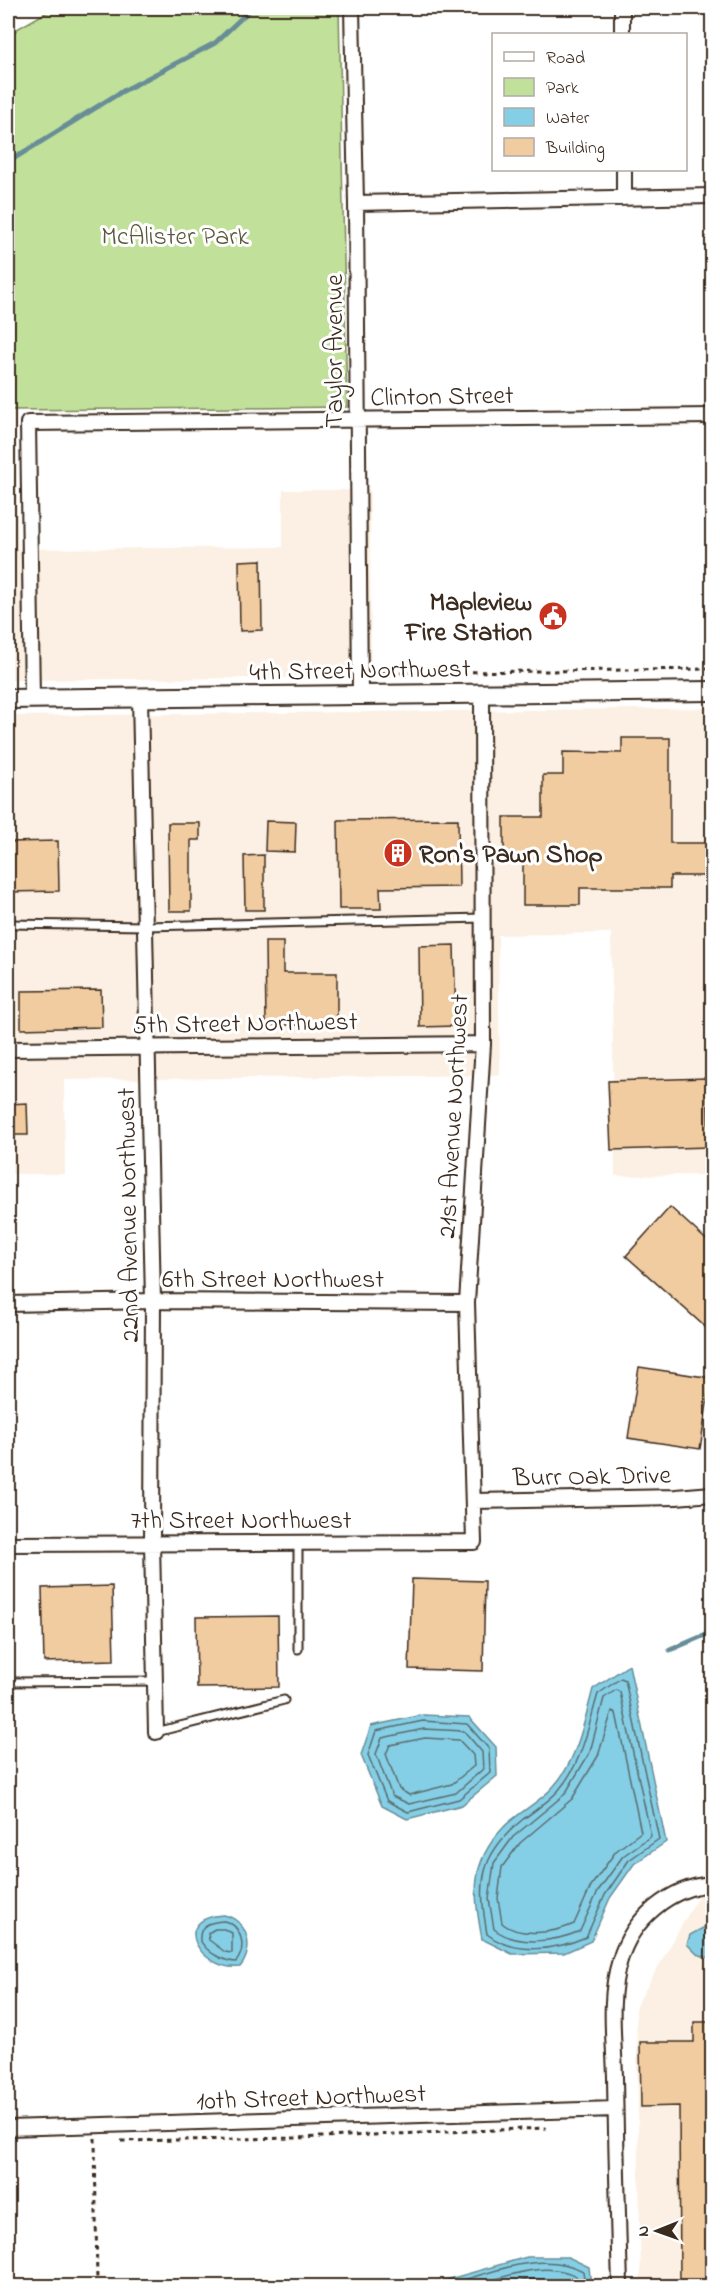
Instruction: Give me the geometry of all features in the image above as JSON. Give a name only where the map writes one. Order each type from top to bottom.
[{"type":"street","name":"Taylor Avenue","points":[[352,8],[360,694]]},
{"type":"street","points":[[621,8],[622,33]]},
{"type":"street","points":[[624,171],[624,198]]},
{"type":"street","points":[[356,203],[712,196]]},
{"type":"street","name":"Clinton Street","points":[[32,699],[28,423],[712,416]]},
{"type":"street","name":"4th Street Northwest","points":[[8,699],[712,691]]},
{"type":"street","name":"21st Avenue Northwest","points":[[474,1542],[467,1303],[483,1044],[482,693]]},
{"type":"street","name":"22nd Avenue Northwest","points":[[140,697],[153,1301],[152,1543],[156,1732]]},
{"type":"street","name":"5th Street Northwest","points":[[8,1049],[483,1044]]},
{"type":"street","name":"6th Street Northwest","points":[[8,1304],[153,1301],[467,1303]]},
{"type":"street","name":"Burr Oak Drive","points":[[473,1501],[676,1497],[712,1494]]},
{"type":"street","name":"7th Street Northwest","points":[[8,1544],[474,1542]]},
{"type":"street","points":[[620,2286],[614,1992],[624,1948],[640,1922],[655,1907],[678,1893],[712,1884]]},
{"type":"street","name":"10th Street Northwest","points":[[8,2128],[615,2109]]},
{"type":"lane","points":[[8,924],[146,926],[484,918]]},
{"type":"lane","points":[[298,1542],[298,1649]]},
{"type":"lane","points":[[10,1682],[155,1681]]},
{"type":"lane","points":[[156,1732],[284,1700]]},
{"type":"path","points":[[360,673],[712,669]]},
{"type":"path","points":[[113,2141],[297,2138],[556,2127]]},
{"type":"path","points":[[96,2286],[95,2141],[104,2141]]},
{"type":"shaded area","points":[[8,410],[16,410],[18,549],[283,547],[283,490],[370,490],[371,677],[8,680]]},
{"type":"shaded area","points":[[712,708],[712,1175],[615,1176],[611,933],[498,935],[500,1075],[64,1080],[65,1174],[8,1174],[8,716]]},
{"type":"shaded area","points":[[712,1872],[712,2286],[641,2286],[636,2006]]},
{"type":"green space","name":"McAlister Park","points":[[54,8],[339,8],[347,407],[8,410],[8,40],[17,29]]},
{"type":"water","points":[[629,1665],[666,1842],[634,1864],[610,1898],[591,1941],[564,1953],[512,1954],[482,1939],[476,1894],[479,1867],[484,1854],[503,1828],[547,1793],[561,1777],[579,1741],[593,1689]]},
{"type":"water","points":[[423,1715],[469,1717],[496,1747],[497,1776],[462,1805],[407,1819],[382,1806],[361,1755],[371,1726]]},
{"type":"water","points":[[224,1915],[239,1923],[247,1936],[247,1952],[240,1967],[226,1966],[213,1961],[203,1954],[196,1944],[194,1934],[197,1925],[207,1918]]},
{"type":"water","points":[[712,1923],[712,1959],[697,1954],[687,1944],[690,1935]]},
{"type":"water","points":[[527,2257],[568,2257],[589,2267],[591,2286],[425,2286]]},
{"type":"building","points":[[261,560],[262,630],[240,631],[239,561]]},
{"type":"building","points":[[622,738],[670,738],[670,843],[712,843],[712,876],[670,876],[670,888],[580,888],[580,905],[523,905],[523,862],[504,862],[504,817],[543,817],[543,775],[563,775],[563,752],[622,753]]},
{"type":"building","name":"Ron's Pawn Shop","points":[[458,819],[459,887],[380,888],[381,909],[339,909],[338,820]]},
{"type":"building","points":[[266,821],[296,822],[295,852],[265,851]]},
{"type":"building","points":[[168,823],[200,823],[200,840],[191,840],[191,911],[169,911]]},
{"type":"building","points":[[58,841],[59,891],[8,892],[8,842]]},
{"type":"building","points":[[264,855],[264,910],[245,910],[244,856]]},
{"type":"building","points":[[265,942],[283,942],[283,973],[337,973],[337,1025],[266,1025]]},
{"type":"building","points":[[454,945],[456,1026],[420,1027],[419,946]]},
{"type":"building","points":[[101,990],[102,1027],[21,1029],[21,991]]},
{"type":"building","points":[[707,1078],[709,1147],[611,1150],[608,1081]]},
{"type":"building","points":[[27,1103],[28,1135],[8,1135],[8,1104]]},
{"type":"building","points":[[670,1207],[712,1245],[712,1333],[626,1256]]},
{"type":"building","points":[[639,1367],[711,1378],[700,1449],[628,1438]]},
{"type":"building","points":[[412,1579],[485,1581],[483,1671],[409,1669]]},
{"type":"building","points":[[112,1586],[114,1660],[44,1662],[42,1588]]},
{"type":"building","points":[[278,1616],[279,1687],[197,1688],[196,1617]]},
{"type":"building","points":[[694,2022],[712,2022],[712,2286],[680,2286],[679,2106],[641,2107],[640,2042],[694,2042]]},
{"type":"waterway","points":[[8,162],[121,92],[215,43],[252,8]]},
{"type":"waterway","points":[[670,1650],[712,1632]]},
{"type":"place","name":"Mapleview Fire Station","points":[[553,616]]},
{"type":"place","name":"Ron's Pawn Shop","points":[[398,853]]}]
